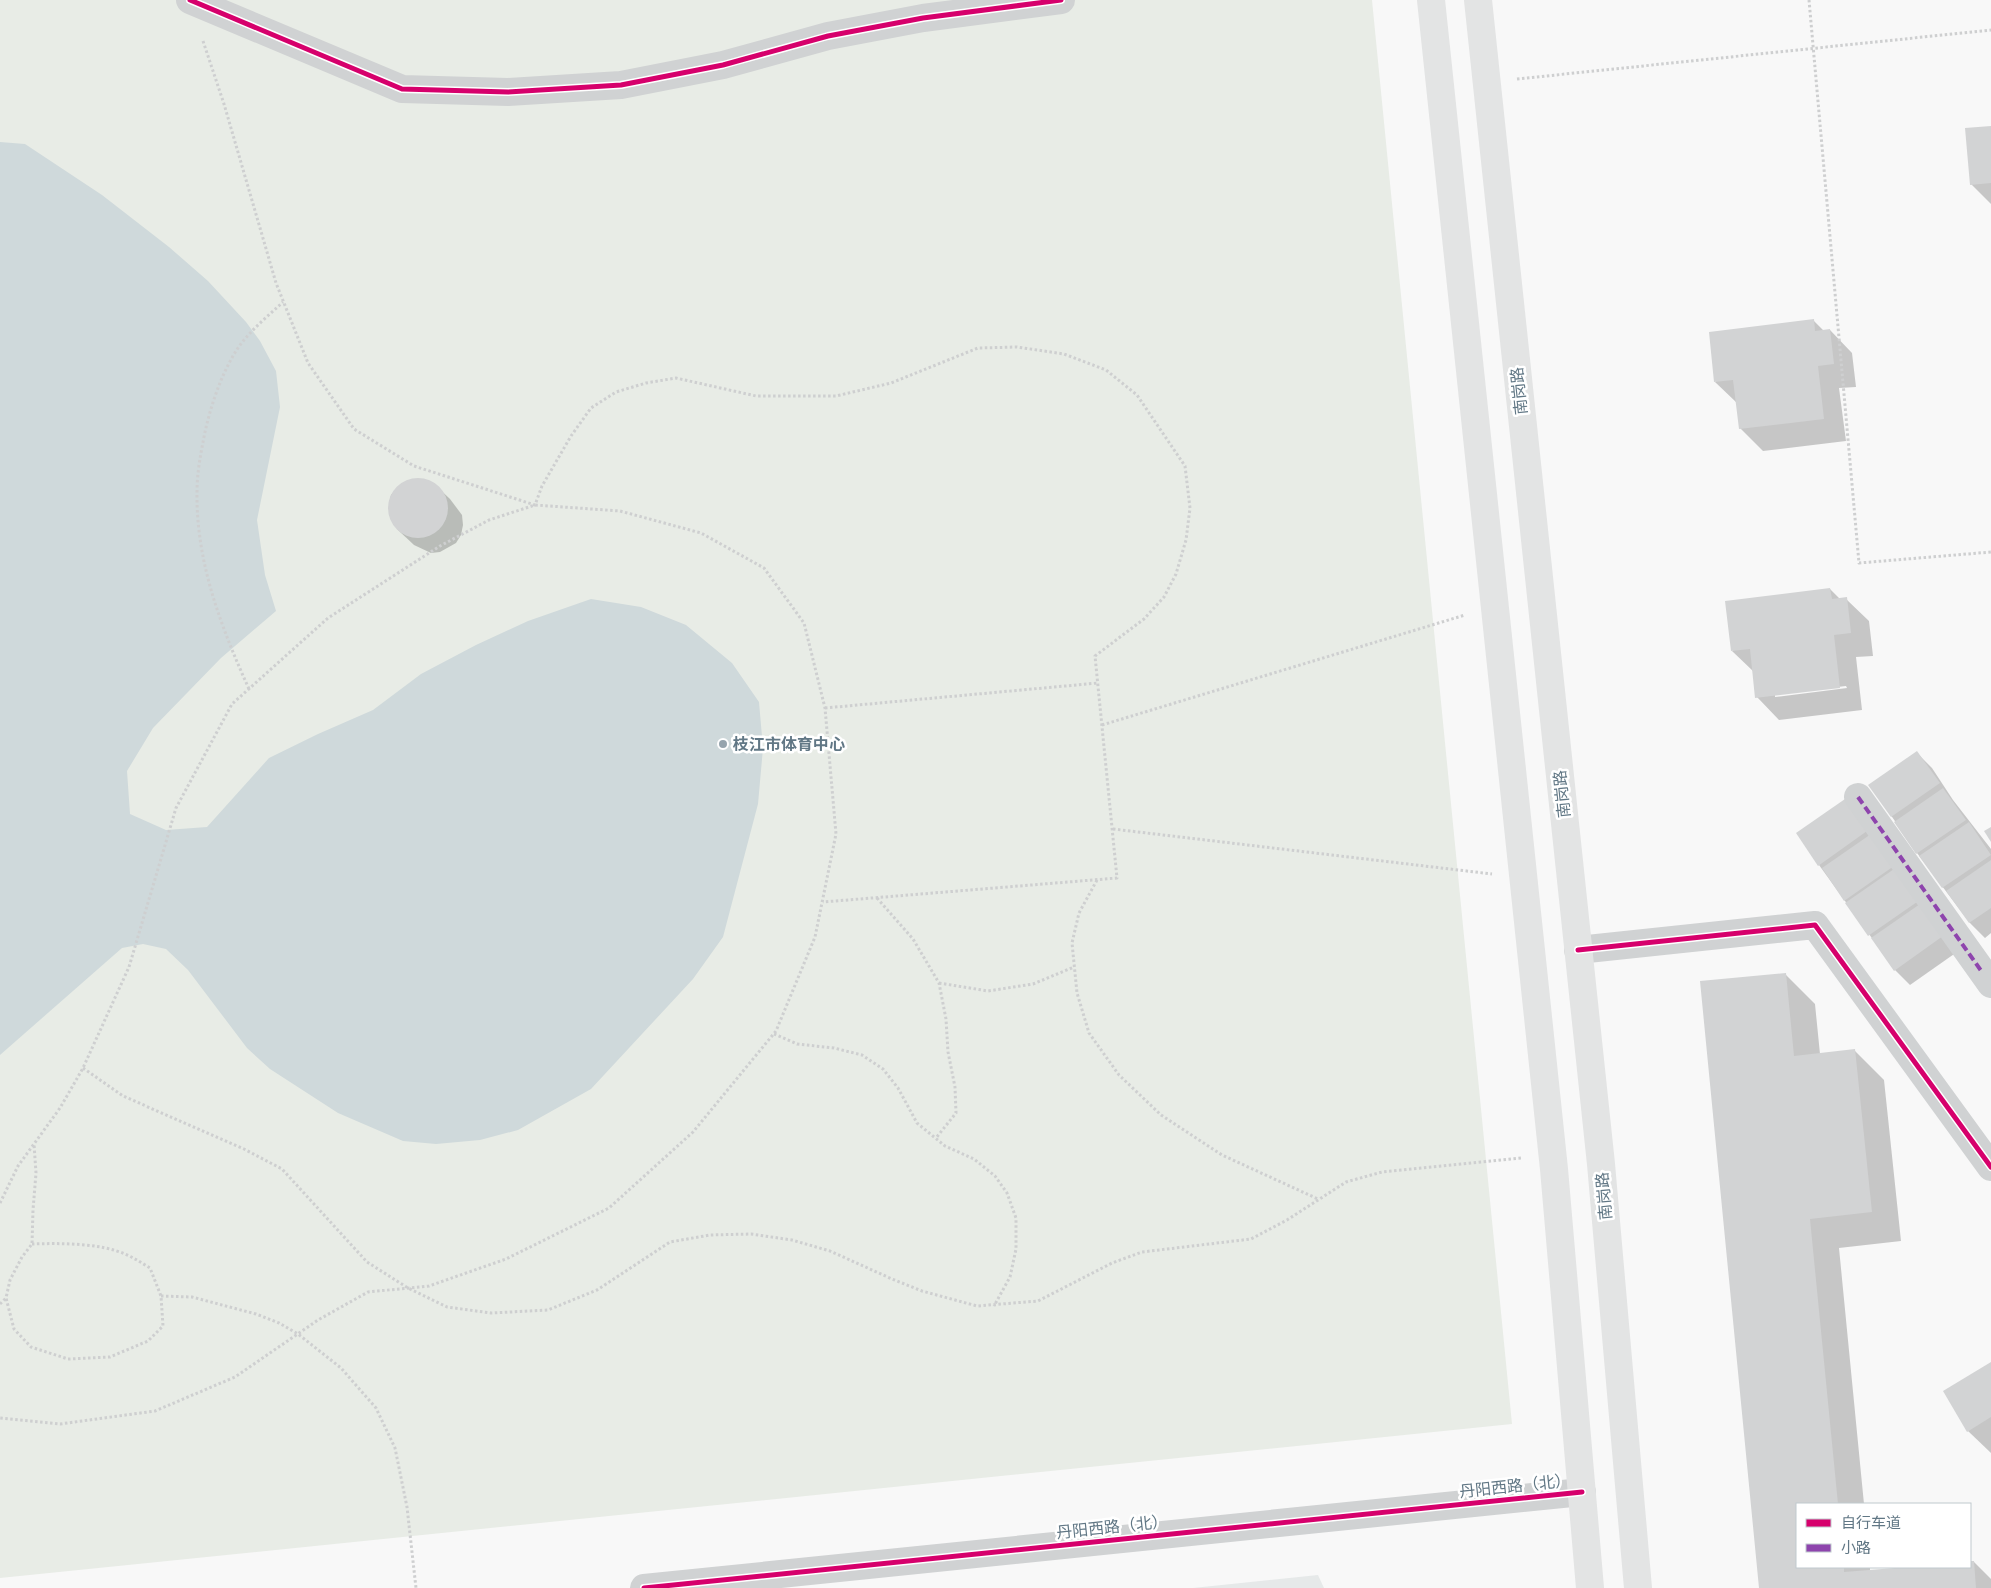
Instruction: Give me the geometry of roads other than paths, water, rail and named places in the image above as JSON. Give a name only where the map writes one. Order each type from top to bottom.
[{"type":"main road","points":[[1431,0],[1552,1155],[1590,1588]]},
{"type":"main road","name":"南岗路","points":[[1478,0],[1601,1164],[1638,1588]]},
{"type":"street","points":[[190,0],[402,89],[508,92],[621,85],[723,65],[828,36],[923,18],[1061,0]]},
{"type":"street","points":[[1858,797],[1988,974]]},
{"type":"street","points":[[1578,950],[1815,925],[1991,1167]]},
{"type":"street","name":"丹阳西路（北）","points":[[644,1588],[1582,1492]]},
{"type":"place","name":"枝江市体育中心","points":[[723,744]]}]
